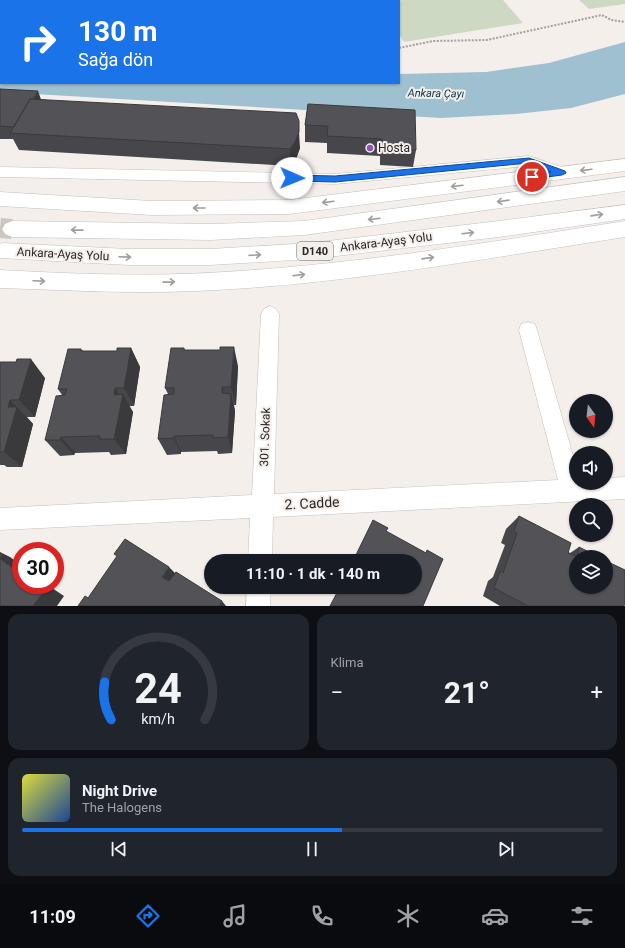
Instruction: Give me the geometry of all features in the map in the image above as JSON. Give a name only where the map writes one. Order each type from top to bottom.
[{"type":"highway","points":[[0,199],[152,208],[289,207],[625,165]]},
{"type":"highway","name":"Ankara-Ayaş Yolu","points":[[12,229],[211,232],[304,228],[625,184]]},
{"type":"highway","points":[[0,209],[36,202]]},
{"type":"highway","name":"Ankara-Ayaş Yolu","points":[[2,250],[129,257],[210,257],[311,251],[492,230],[625,212]]},
{"type":"highway","points":[[0,279],[113,283],[222,282],[339,272],[625,230]]},
{"type":"street","points":[[0,172],[335,179],[529,161],[562,173]]},
{"type":"street","name":"301. Sokak","points":[[260,554],[262,506],[275,360],[270,314]]},
{"type":"street","points":[[528,330],[569,479]]},
{"type":"street","name":"2. Cadde","points":[[613,488],[625,488]]},
{"type":"street","name":"2. Cadde","points":[[0,519],[572,490]]},
{"type":"street","points":[[258,606],[259,594]]},
{"type":"path","points":[[400,48],[433,41],[487,40],[602,15],[611,20],[625,22]]},
{"type":"green space","points":[[400,0],[503,0],[523,23],[404,42],[400,36]]},
{"type":"green space","points":[[579,0],[625,0],[625,4],[589,9]]},
{"type":"water","name":"Ankara Çayı","points":[[625,42],[625,94],[571,108],[516,114],[441,118],[0,92],[0,84],[400,84],[400,74],[486,72],[549,63]]},
{"type":"building","points":[[0,89],[38,91],[33,99],[30,99],[14,127],[0,126]]},
{"type":"building","points":[[30,99],[296,113],[299,121],[299,132],[290,149],[10,133]]},
{"type":"building","points":[[308,104],[415,110],[416,150],[382,148],[382,139],[327,136],[328,126],[305,125]]},
{"type":"building","points":[[220,347],[234,347],[231,387],[222,387],[222,393],[231,394],[228,437],[213,438],[213,435],[174,436],[174,438],[158,439],[164,395],[174,394],[174,388],[165,388],[171,348],[184,348],[184,350],[220,350]]},
{"type":"building","points":[[117,348],[131,348],[124,388],[115,388],[114,395],[123,394],[114,439],[99,439],[100,436],[61,437],[60,440],[45,440],[56,396],[65,395],[67,389],[58,389],[68,349],[81,349],[81,351],[117,351]]},
{"type":"building","points":[[17,359],[31,359],[19,400],[10,400],[8,407],[17,407],[4,452],[0,452],[0,362],[16,362]]},
{"type":"building","points":[[519,516],[571,543],[568,553],[569,594],[613,594],[613,564],[625,570],[624,606],[528,606],[494,588],[500,571],[503,573],[517,533],[514,531]]},
{"type":"building","points":[[373,520],[388,528],[386,531],[426,553],[427,550],[443,559],[423,606],[330,606],[336,594],[422,594],[422,554],[356,554]]},
{"type":"building","points":[[125,539],[169,567],[162,577],[169,581],[176,572],[204,590],[204,594],[211,594],[222,601],[219,606],[78,606],[85,596],[88,598],[117,556],[114,554]]},
{"type":"building","points":[[0,559],[12,568],[12,594],[42,594],[33,606],[0,606]]},
{"type":"tunnel","points":[[0,228],[12,229]]},
{"type":"place","name":"Hosta","points":[[370,148]]},
{"type":"route","points":[[292,178],[335,179],[529,161],[562,173],[532,177]]}]
